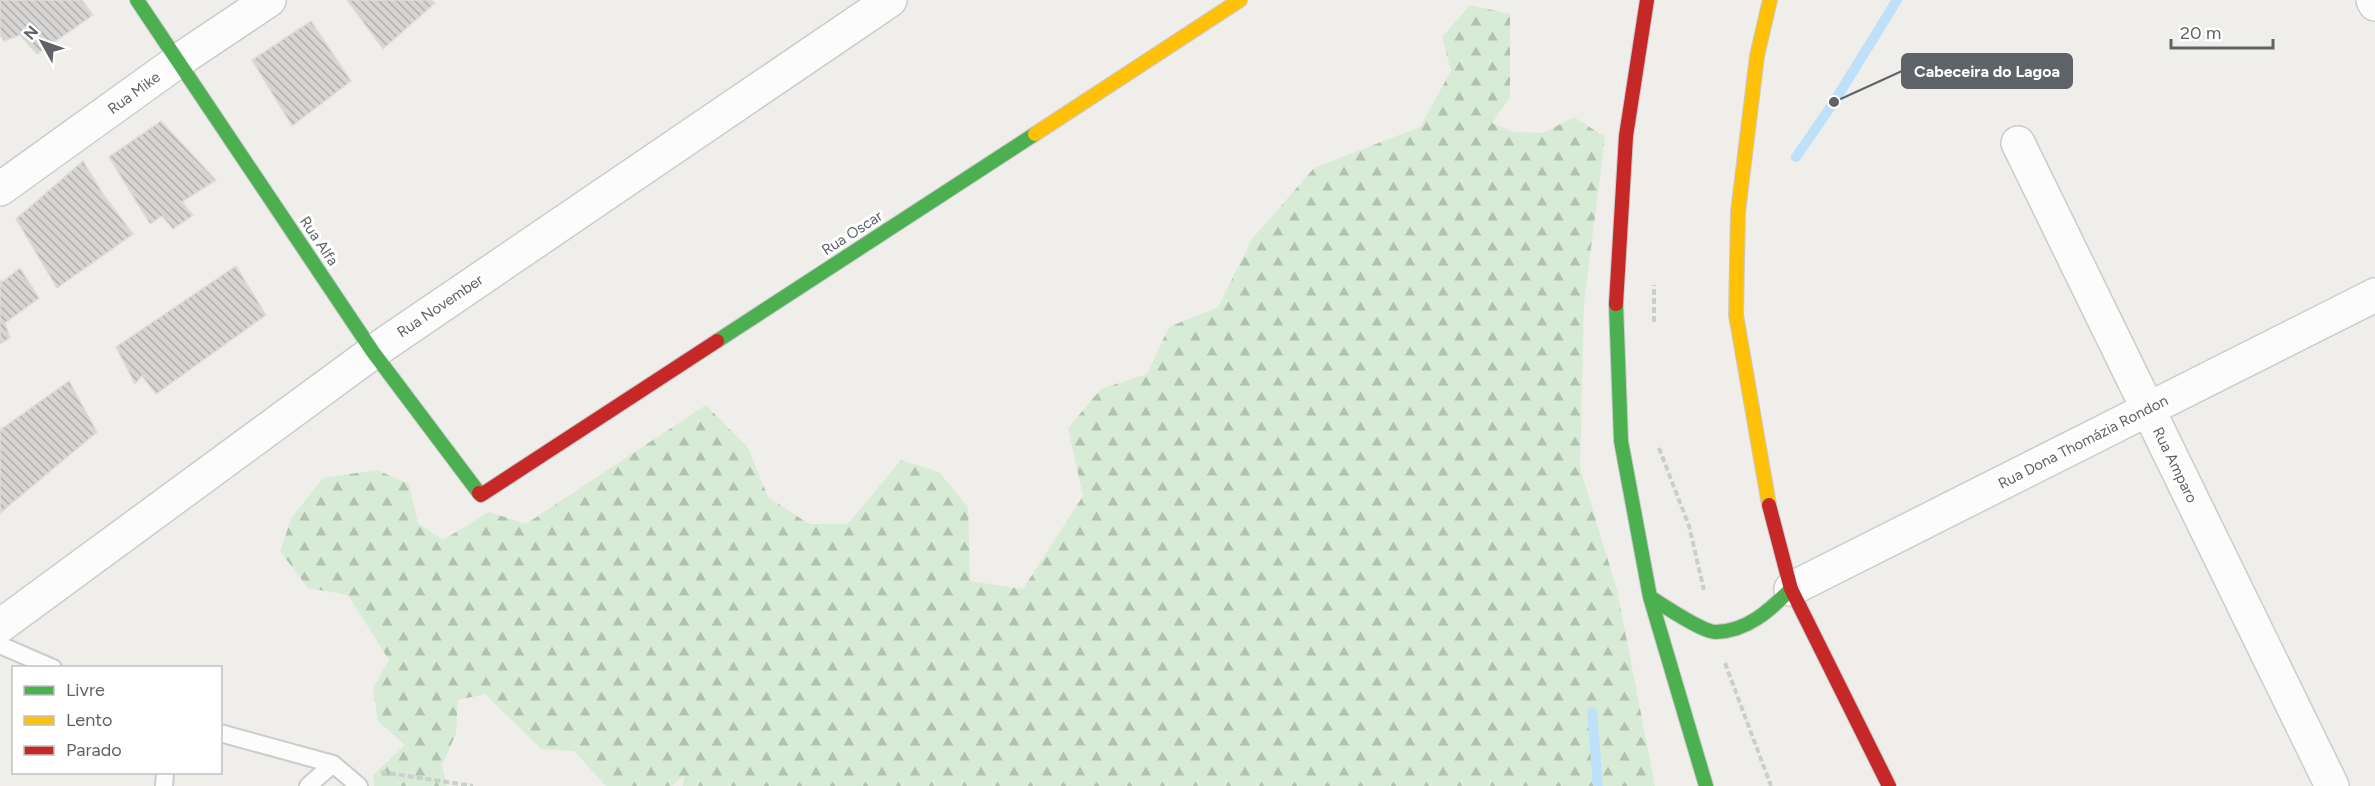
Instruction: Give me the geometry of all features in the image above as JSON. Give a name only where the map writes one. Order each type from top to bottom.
[{"type":"main road","name":"Rua Alfa","points":[[137,0],[373,352],[481,495]]},
{"type":"main road","name":"Rua Oscar","points":[[481,495],[1240,0]]},
{"type":"main road","points":[[1647,0],[1626,136],[1617,299],[1621,441],[1650,597],[1706,786]]},
{"type":"main road","points":[[1770,0],[1757,56],[1738,212],[1736,315],[1764,488],[1791,589],[1889,786]]},
{"type":"main road","points":[[1650,597],[1680,616],[1714,632],[1747,625],[1769,611],[1791,589]]},
{"type":"street","name":"Rua Mike","points":[[0,189],[178,61],[269,0]]},
{"type":"street","name":"Rua November","points":[[0,626],[373,352],[890,0]]},
{"type":"street","name":"Rua Amparo","points":[[2018,144],[2332,786]]},
{"type":"street","name":"Rua Dona Thomázia Rondon","points":[[1791,589],[2375,295]]},
{"type":"lane","points":[[0,645],[48,666]]},
{"type":"lane","points":[[222,734],[333,764],[358,786]]},
{"type":"lane","points":[[308,786],[333,764]]},
{"type":"path","points":[[1654,282],[1654,328]]},
{"type":"path","points":[[1657,443],[1689,526],[1714,632],[1771,786]]},
{"type":"path","points":[[333,764],[473,786]]},
{"type":"green space","points":[[1470,5],[1510,14],[1510,97],[1492,123],[1513,132],[1543,133],[1574,117],[1605,137],[1584,303],[1580,468],[1617,590],[1655,786],[683,786],[684,775],[672,786],[606,786],[574,751],[541,749],[485,694],[458,700],[456,733],[442,766],[447,786],[374,786],[373,775],[405,745],[378,721],[373,688],[389,660],[348,595],[308,588],[280,551],[292,517],[323,478],[377,470],[409,484],[418,523],[443,540],[489,512],[526,524],[706,405],[748,448],[768,497],[809,524],[848,524],[901,460],[939,472],[968,507],[970,581],[1023,589],[1083,496],[1068,428],[1101,389],[1147,374],[1169,327],[1218,307],[1252,239],[1314,168],[1420,127],[1451,71],[1442,37]]},
{"type":"building","points":[[0,0],[82,0],[93,15],[37,54],[20,35],[4,41],[0,35]]},
{"type":"building","points":[[347,0],[431,0],[435,3],[383,49]]},
{"type":"building","points":[[311,21],[351,81],[292,126],[252,60]]},
{"type":"building","points":[[161,121],[216,180],[182,202],[193,215],[173,229],[162,216],[150,224],[109,157]]},
{"type":"building","points":[[83,161],[103,194],[133,234],[57,288],[16,219]]},
{"type":"building","points":[[236,266],[266,315],[156,394],[142,376],[135,384],[116,347]]},
{"type":"building","points":[[20,268],[39,298],[5,323],[10,338],[0,344],[0,280],[2,282]]},
{"type":"building","points":[[69,381],[97,432],[0,513],[0,430]]},
{"type":"waterway","points":[[1796,157],[1834,102],[1897,0]]},
{"type":"waterway","points":[[1592,712],[1598,786]]},
{"type":"traffic: fast","points":[[137,0],[373,352],[479,493]]},
{"type":"traffic: fast","points":[[717,341],[1035,134]]},
{"type":"traffic: fast","points":[[1616,304],[1621,441],[1650,597],[1706,786]]},
{"type":"traffic: fast","points":[[1650,597],[1692,623],[1716,632],[1738,628],[1758,618],[1791,589]]},
{"type":"traffic: slow","points":[[1035,134],[1240,0]]},
{"type":"traffic: slow","points":[[1769,505],[1736,315],[1738,212],[1757,56],[1770,0]]},
{"type":"traffic: jam","points":[[1616,304],[1626,136],[1647,0]]},
{"type":"traffic: jam","points":[[479,493],[481,495],[717,341]]},
{"type":"traffic: jam","points":[[1769,505],[1791,589],[1889,786]]},
{"type":"place","name":"Cabeceira do Lagoa","points":[[1834,102]]}]
